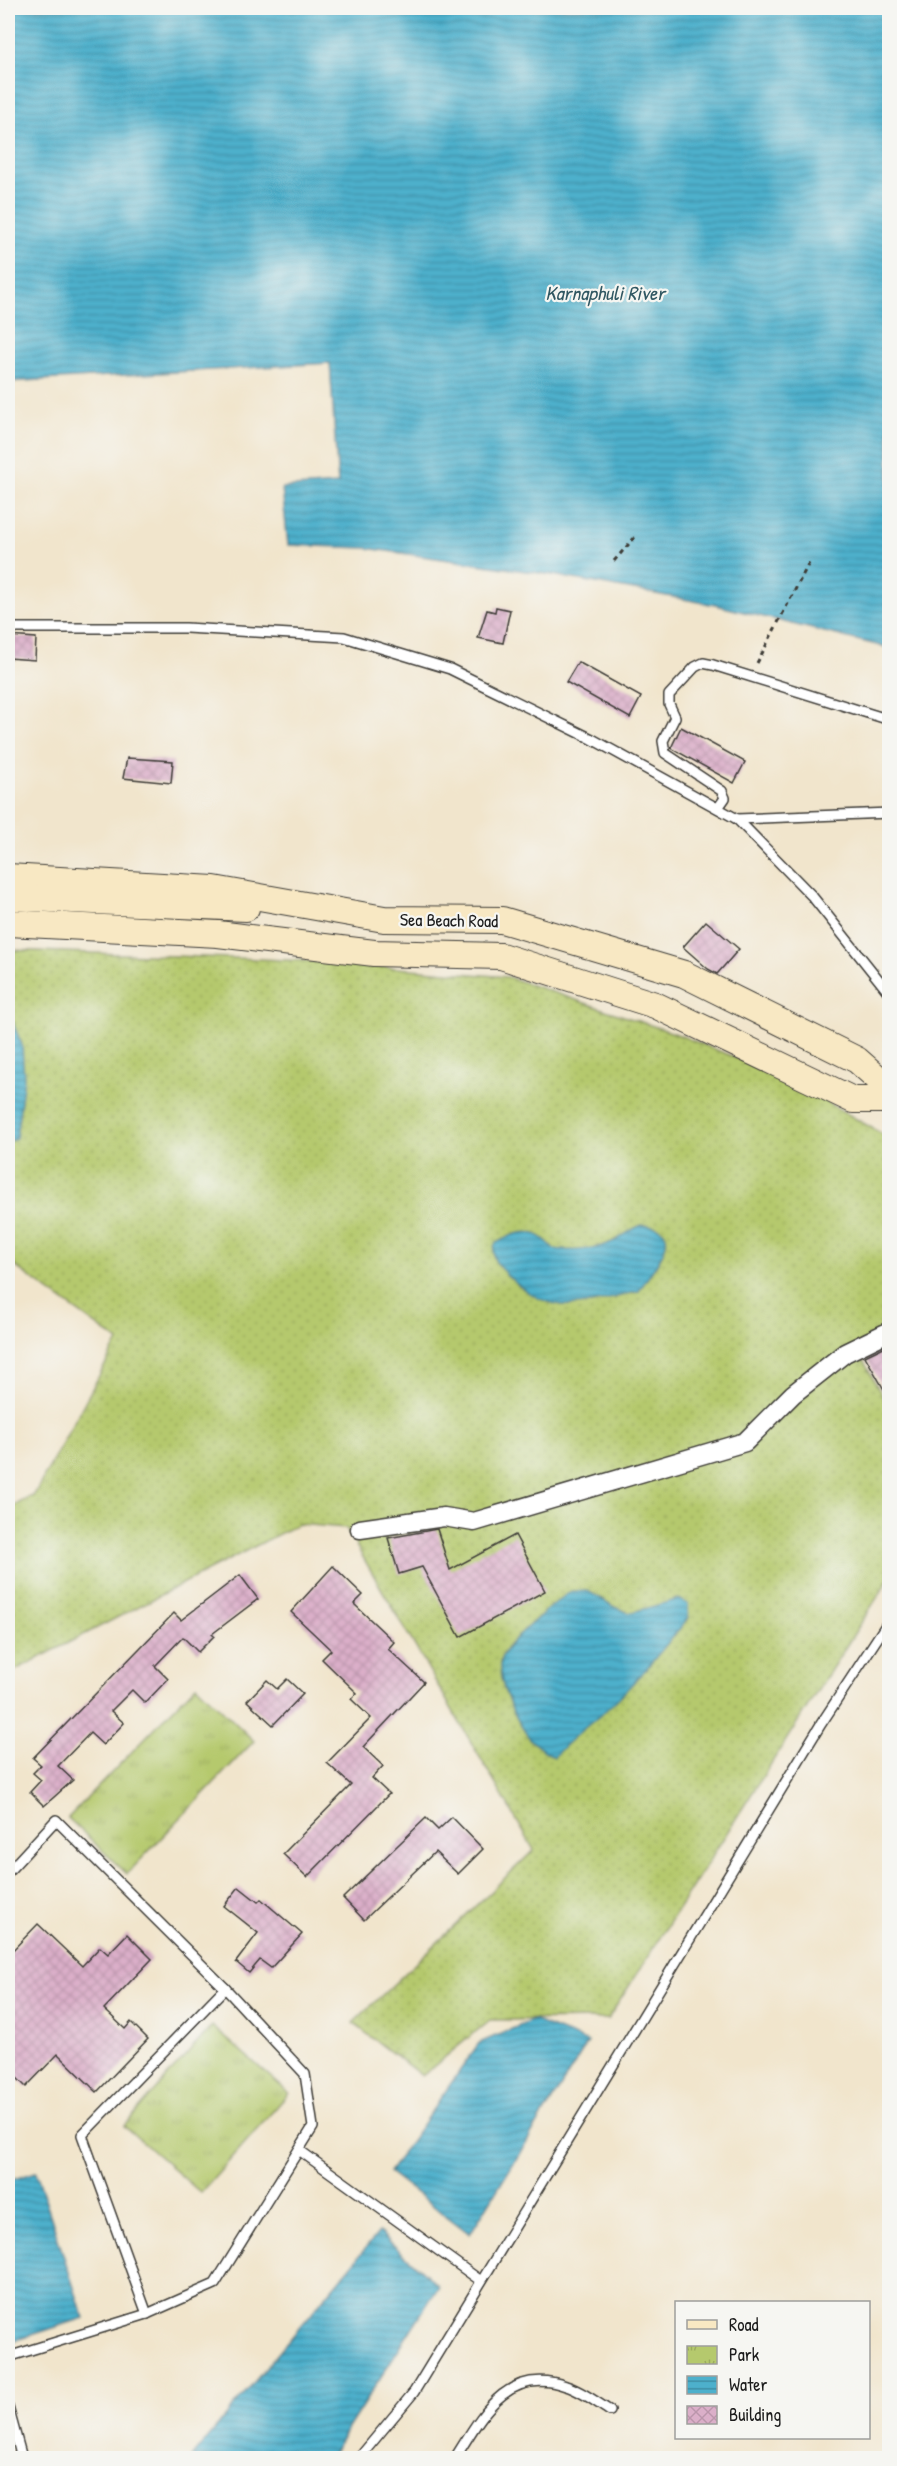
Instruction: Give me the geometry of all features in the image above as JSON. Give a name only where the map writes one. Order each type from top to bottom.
[{"type":"main road","name":"Sea Beach Road","points":[[8,877],[214,889],[384,919],[502,920],[684,974],[857,1060],[890,1089]]},
{"type":"main road","points":[[8,897],[289,910],[364,926],[496,932],[670,986],[890,1094]]},
{"type":"main road","name":"Sea Beach Road","points":[[8,923],[218,934],[374,953],[501,956],[655,1005],[853,1100],[890,1100]]},
{"type":"street","points":[[360,1529],[444,1517],[474,1522],[745,1442],[793,1394],[844,1353],[890,1331]]},
{"type":"lane","points":[[8,628],[186,628],[345,637],[450,669],[592,739],[737,819],[812,896],[890,994]]},
{"type":"lane","points":[[718,808],[725,798],[722,791],[665,753],[663,741],[675,717],[669,704],[669,695],[695,667],[703,663],[713,665],[890,720]]},
{"type":"lane","points":[[737,819],[890,813]]},
{"type":"lane","points":[[359,2458],[414,2392],[815,1734],[890,1619]]},
{"type":"lane","points":[[8,1872],[56,1820],[225,1988],[305,2074],[314,2127],[215,2284],[147,2314],[8,2358]]},
{"type":"lane","points":[[147,2314],[82,2135],[225,1988]]},
{"type":"lane","points":[[299,2150],[481,2281]]},
{"type":"lane","points":[[454,2458],[487,2408],[503,2393],[523,2384],[545,2381],[566,2386],[610,2411]]},
{"type":"lane","points":[[8,2407],[22,2458]]},
{"type":"path","points":[[614,561],[636,536]]},
{"type":"path","points":[[757,663],[808,563]]},
{"type":"green space","points":[[8,950],[312,961],[508,977],[674,1033],[782,1076],[889,1138],[889,1338],[860,1354],[889,1408],[889,1579],[608,2019],[490,2020],[422,2076],[353,2023],[534,1850],[346,1528],[298,1524],[8,1674],[8,1509],[34,1495],[118,1341],[8,1261]]},
{"type":"green space","points":[[196,1685],[254,1741],[127,1874],[68,1818]]},
{"type":"green space","points":[[212,2026],[289,2093],[201,2193],[124,2126]]},
{"type":"water","name":"Karnaphuli River","points":[[8,8],[889,8],[889,648],[716,605],[547,574],[366,548],[288,545],[282,488],[338,484],[330,363],[8,382]]},
{"type":"water","points":[[8,1011],[22,1045],[24,1078],[16,1138],[8,1143]]},
{"type":"water","points":[[642,1225],[657,1227],[664,1233],[666,1241],[659,1261],[639,1291],[602,1301],[570,1305],[555,1304],[540,1299],[524,1290],[508,1276],[494,1258],[495,1244],[519,1233],[533,1233],[540,1236],[554,1249],[576,1250],[605,1245]]},
{"type":"water","points":[[571,1591],[588,1591],[629,1613],[679,1599],[688,1604],[688,1618],[627,1689],[554,1757],[533,1743],[519,1723],[503,1686],[500,1663],[503,1654],[515,1639]]},
{"type":"water","points":[[533,2020],[588,2042],[470,2234],[389,2172],[479,2043]]},
{"type":"water","points":[[36,2172],[84,2318],[13,2341],[8,2323],[8,2181]]},
{"type":"water","points":[[379,2232],[439,2286],[329,2458],[191,2458]]},
{"type":"building","points":[[496,607],[510,610],[503,643],[478,638],[487,610],[495,612]]},
{"type":"building","points":[[8,636],[36,638],[35,660],[8,658]]},
{"type":"building","points":[[578,662],[641,697],[630,718],[566,682]]},
{"type":"building","points":[[681,727],[745,762],[734,783],[671,748]]},
{"type":"building","points":[[127,758],[173,761],[171,783],[123,778]]},
{"type":"building","points":[[706,921],[739,949],[717,974],[683,947]]},
{"type":"building","points":[[890,1344],[890,1400],[865,1356]]},
{"type":"building","points":[[437,1529],[450,1570],[515,1535],[545,1591],[460,1637],[422,1567],[399,1574],[388,1538]]},
{"type":"building","points":[[333,1566],[363,1595],[354,1604],[394,1642],[388,1649],[424,1682],[363,1747],[383,1766],[372,1778],[389,1794],[307,1877],[283,1854],[351,1785],[327,1763],[371,1718],[351,1699],[357,1693],[322,1659],[331,1650],[291,1612]]},
{"type":"building","points":[[240,1575],[258,1599],[212,1634],[214,1636],[198,1652],[183,1637],[155,1666],[168,1679],[145,1703],[132,1690],[111,1711],[124,1723],[103,1745],[90,1733],[58,1766],[73,1780],[44,1806],[30,1792],[41,1780],[33,1773],[41,1765],[33,1758],[174,1613],[181,1620]]},
{"type":"building","points":[[287,1679],[303,1694],[273,1725],[247,1701],[267,1680],[277,1689]]},
{"type":"building","points":[[452,1817],[483,1849],[458,1874],[435,1852],[364,1920],[343,1898],[426,1818],[438,1830]]},
{"type":"building","points":[[239,1887],[258,1902],[261,1899],[302,1934],[271,1968],[260,1960],[249,1973],[236,1962],[258,1933],[224,1906]]},
{"type":"building","points":[[38,1924],[82,1966],[100,1947],[108,1954],[127,1934],[152,1959],[104,2009],[125,2029],[131,2022],[148,2039],[97,2092],[58,2054],[26,2087],[8,2069],[8,1955]]}]
